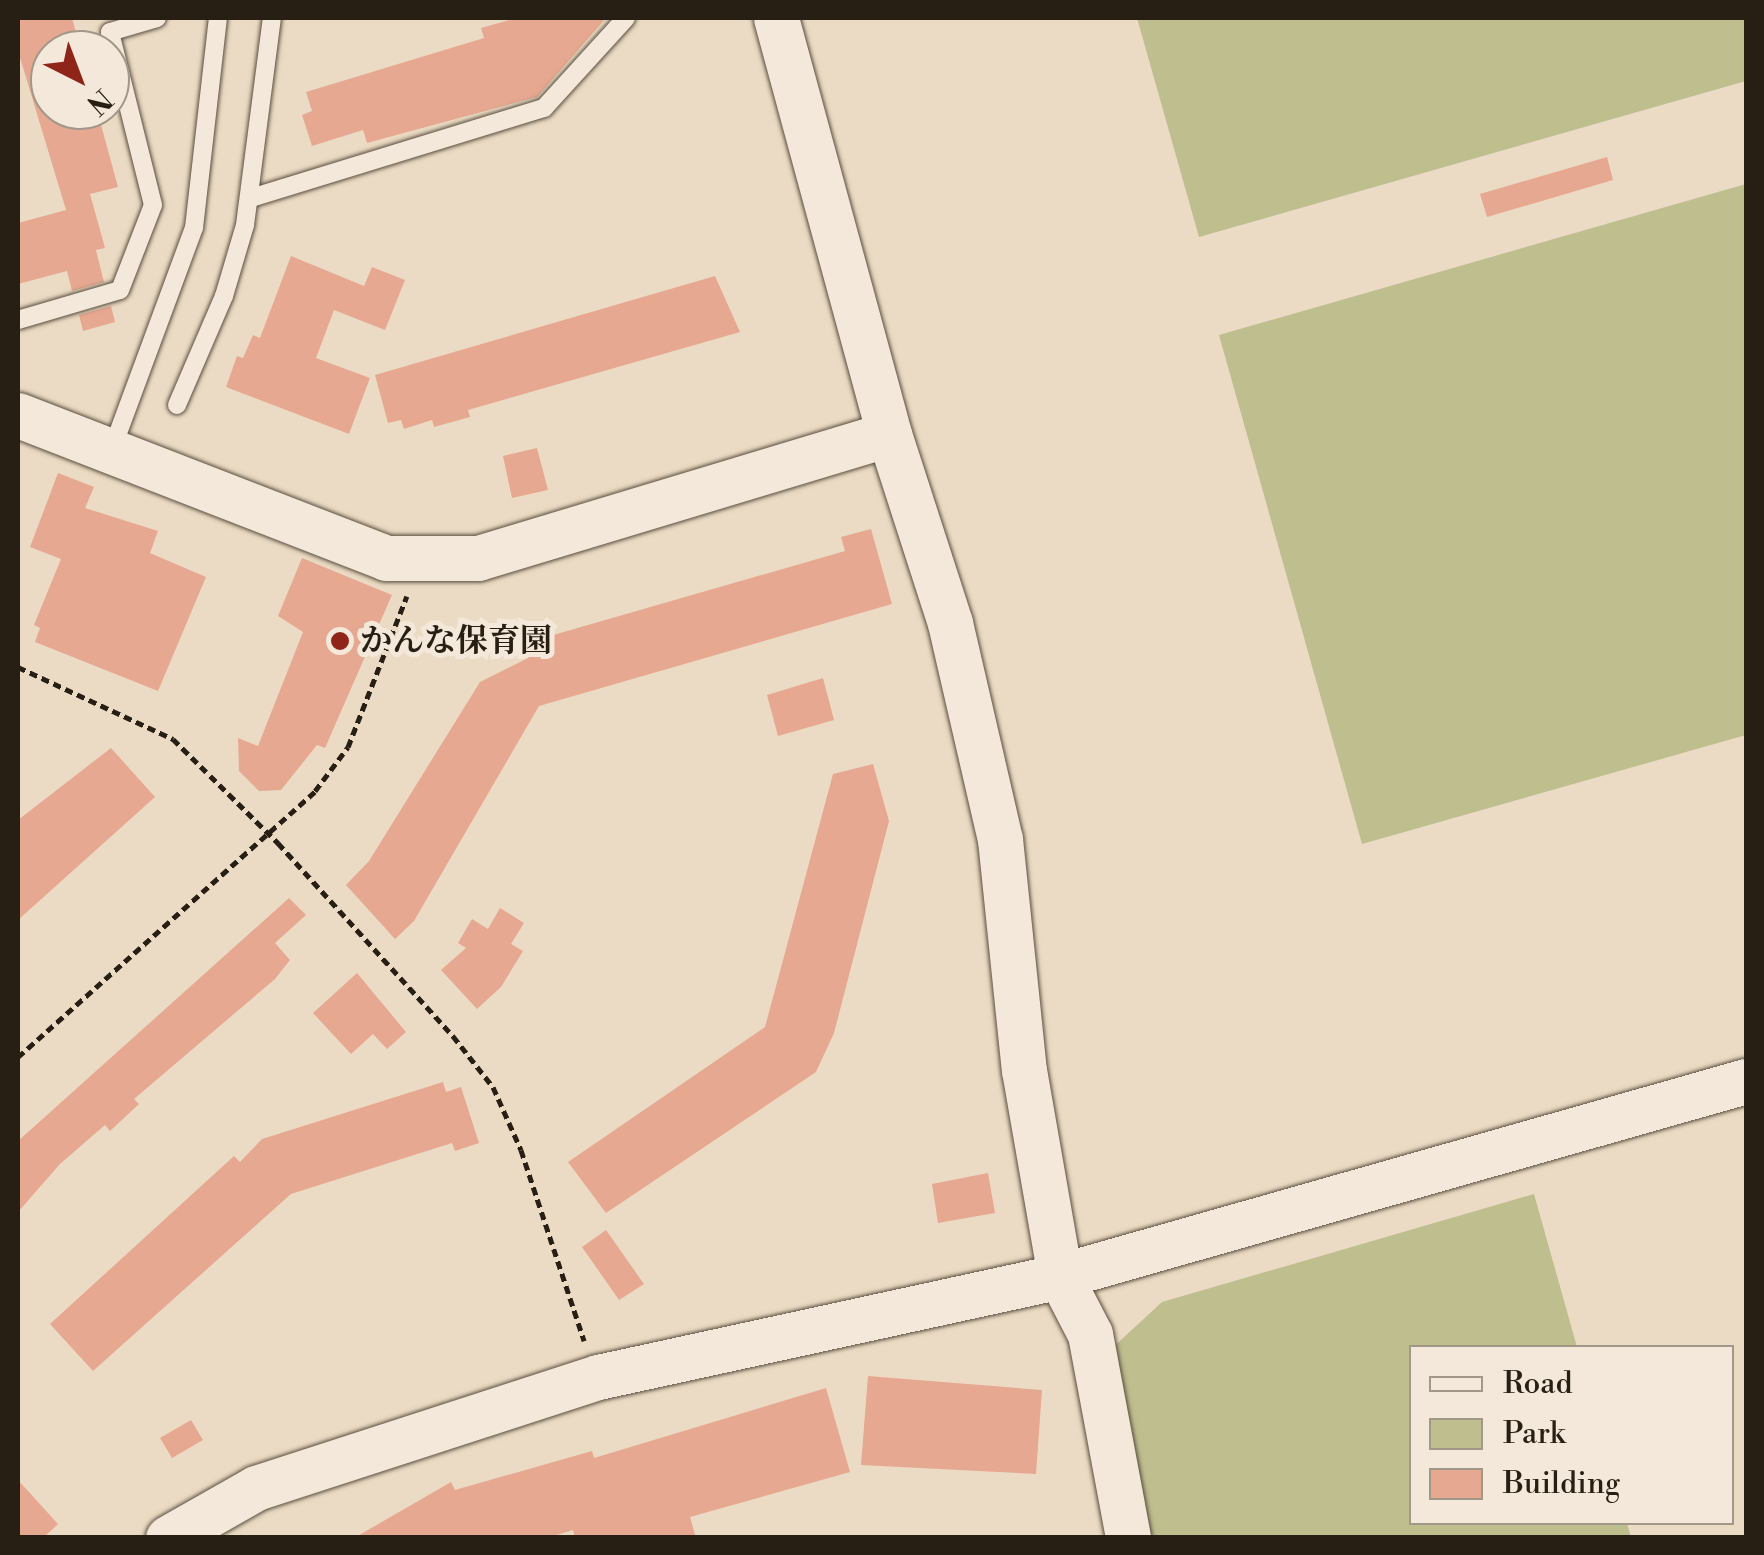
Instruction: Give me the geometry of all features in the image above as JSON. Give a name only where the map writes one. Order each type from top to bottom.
[{"type":"street","points":[[776,18],[890,434],[950,622],[1000,839],[1024,1070],[1060,1276],[1090,1334],[1128,1538]]},
{"type":"street","points":[[18,415],[386,558],[478,558],[890,434]]},
{"type":"street","points":[[168,1538],[256,1488],[598,1377],[1060,1276],[1746,1080]]},
{"type":"lane","points":[[18,320],[120,290],[153,205],[110,32],[157,18]]},
{"type":"lane","points":[[111,452],[194,228],[218,18]]},
{"type":"lane","points":[[176,405],[224,296],[251,198],[272,18]]},
{"type":"lane","points":[[251,198],[544,108],[626,18]]},
{"type":"path","points":[[18,1058],[315,790],[348,747],[420,558]]},
{"type":"path","points":[[18,667],[173,739],[267,831],[494,1087],[598,1377]]},
{"type":"green space","points":[[1137,18],[1746,18],[1746,81],[1199,237]]},
{"type":"green space","points":[[1746,184],[1746,735],[1362,844],[1219,335]]},
{"type":"green space","points":[[1534,1194],[1576,1345],[1409,1345],[1409,1525],[1628,1525],[1631,1537],[1152,1537],[1110,1350],[1162,1302]]},
{"type":"building","points":[[18,18],[72,18],[75,30],[30,30],[30,91],[18,51]]},
{"type":"building","points":[[516,18],[606,18],[537,97],[367,143],[363,130],[312,146],[302,115],[312,111],[306,92],[484,38],[481,28]]},
{"type":"building","points":[[42,130],[102,130],[118,187],[90,194],[105,248],[96,250],[104,282],[72,291],[67,271],[18,284],[18,223],[66,210]]},
{"type":"building","points":[[1607,157],[1613,180],[1487,217],[1480,194]]},
{"type":"building","points":[[291,256],[364,286],[372,267],[405,280],[385,330],[334,310],[316,358],[370,378],[349,434],[226,387],[237,356],[243,358],[253,335],[260,338]]},
{"type":"building","points":[[715,276],[740,332],[468,410],[470,417],[434,427],[432,420],[404,429],[401,420],[388,423],[375,375]]},
{"type":"building","points":[[111,306],[115,322],[83,331],[79,315]]},
{"type":"building","points":[[537,448],[548,490],[512,498],[503,456]]},
{"type":"building","points":[[58,473],[94,487],[85,508],[158,531],[150,553],[206,577],[158,691],[35,642],[40,628],[34,625],[61,559],[30,547]]},
{"type":"building","points":[[871,529],[892,604],[539,706],[414,921],[395,939],[346,885],[369,861],[480,682],[526,659],[522,644],[845,551],[841,537]]},
{"type":"building","points":[[302,558],[392,595],[325,748],[317,745],[281,790],[259,791],[239,771],[238,738],[258,746],[303,632],[278,616]]},
{"type":"building","points":[[823,678],[834,720],[778,736],[767,695]]},
{"type":"building","points":[[111,748],[155,797],[18,920],[18,820]]},
{"type":"building","points":[[873,764],[889,821],[834,1033],[816,1072],[606,1213],[568,1162],[765,1027],[833,774]]},
{"type":"building","points":[[289,898],[306,915],[275,943],[290,960],[275,979],[134,1099],[139,1104],[110,1131],[105,1125],[60,1164],[18,1212],[18,1141]]},
{"type":"building","points":[[500,908],[524,923],[511,944],[523,951],[501,987],[477,1009],[441,970],[466,948],[458,943],[472,919],[488,929]]},
{"type":"building","points":[[357,973],[406,1032],[387,1049],[373,1034],[351,1054],[313,1013]]},
{"type":"building","points":[[443,1082],[446,1092],[461,1087],[479,1143],[455,1151],[452,1143],[291,1194],[93,1371],[50,1324],[234,1156],[240,1162],[262,1139]]},
{"type":"building","points":[[988,1173],[995,1213],[938,1223],[932,1184]]},
{"type":"building","points":[[606,1230],[644,1284],[619,1300],[582,1247]]},
{"type":"building","points":[[868,1376],[1042,1390],[1036,1474],[861,1465]]},
{"type":"building","points":[[826,1388],[850,1472],[690,1517],[696,1538],[575,1538],[573,1530],[547,1538],[354,1538],[451,1482],[455,1490],[592,1451],[594,1458]]},
{"type":"building","points":[[191,1420],[203,1440],[172,1458],[160,1438]]},
{"type":"building","points":[[18,1480],[58,1524],[43,1538],[18,1538]]},
{"type":"place","name":"かんな保育園","points":[[340,641]]}]
